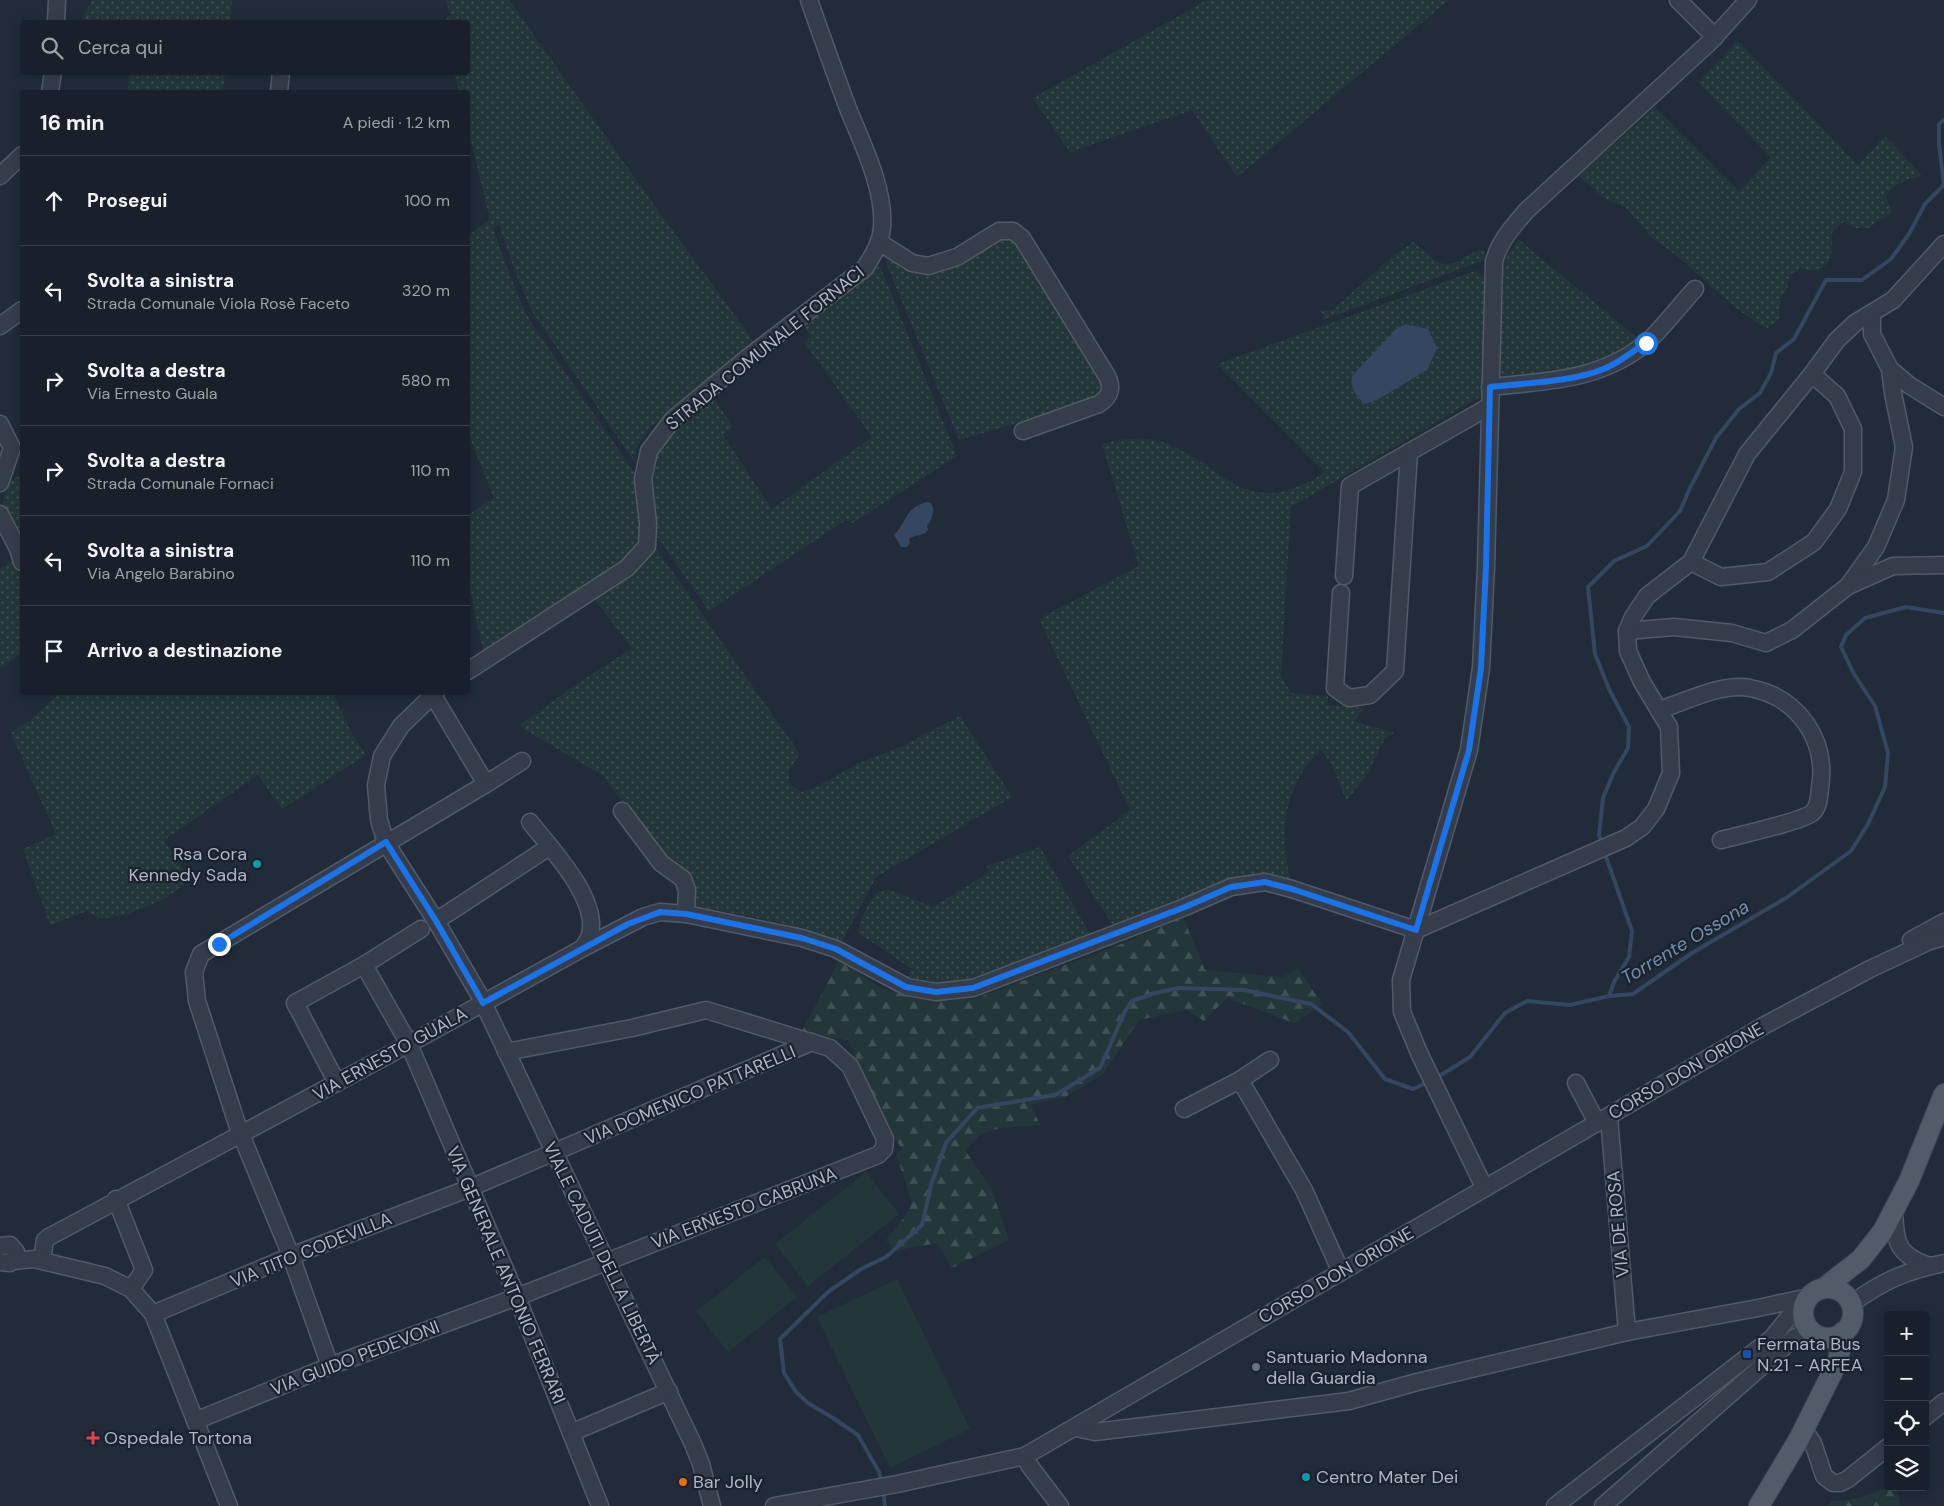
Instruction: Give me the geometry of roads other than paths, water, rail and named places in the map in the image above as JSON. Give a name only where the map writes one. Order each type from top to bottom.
[{"type":"main road","points":[[1824,1387],[1826,1360],[1816,1334],[1804,1320],[1806,1302],[1861,1259],[1875,1243],[1894,1212],[1922,1151],[1944,1094]]},
{"type":"main road","points":[[1816,1334],[1836,1336],[1843,1332],[1852,1320],[1849,1301],[1861,1259]]},
{"type":"main road","points":[[1806,1302],[1832,1288],[1840,1292],[1849,1301]]},
{"type":"main road","points":[[1759,1506],[1804,1430],[1838,1361],[1843,1332]]},
{"type":"street","points":[[56,20],[57,0]]},
{"type":"street","name":"STRADA COMUNALE FORNACI","points":[[470,670],[627,568],[647,546],[648,523],[643,479],[649,451],[672,419],[747,358],[865,268],[879,242],[882,226],[880,198],[809,0]]},
{"type":"street","points":[[1678,0],[1716,36]]},
{"type":"street","points":[[1484,1188],[1438,1093],[1402,1012],[1401,980],[1469,750],[1480,677],[1486,567],[1494,262],[1497,250],[1504,238],[1526,211],[1716,36],[1748,0]]},
{"type":"street","points":[[50,90],[53,75]]},
{"type":"street","points":[[279,90],[281,75]]},
{"type":"street","points":[[0,176],[20,157]]},
{"type":"street","points":[[879,242],[912,263],[928,266],[958,257],[999,231],[1013,231],[1022,238],[1107,376],[1111,390],[1107,397],[1099,404],[1023,430]]},
{"type":"street","points":[[1416,930],[1626,838],[1642,827],[1656,809],[1671,773],[1668,726],[1642,682],[1628,651],[1627,631],[1647,596],[1691,562],[1747,454],[1837,340],[1855,323],[1893,300],[1944,244]]},
{"type":"street","points":[[1490,387],[1563,379],[1608,368],[1646,343],[1695,289]]},
{"type":"street","points":[[0,326],[20,311]]},
{"type":"street","points":[[1848,586],[1876,547],[1896,500],[1904,447],[1890,369],[1872,334],[1872,314]]},
{"type":"street","points":[[1890,369],[1908,385],[1944,407]]},
{"type":"street","points":[[1691,562],[1721,577],[1768,572],[1814,542],[1838,510],[1853,472],[1853,429],[1837,396],[1812,374]]},
{"type":"street","points":[[1344,576],[1350,486],[1490,406]]},
{"type":"street","points":[[0,424],[12,448],[0,483]]},
{"type":"street","points":[[1340,593],[1335,688],[1349,698],[1370,695],[1395,671],[1409,452]]},
{"type":"street","points":[[0,514],[20,556]]},
{"type":"street","points":[[1627,631],[1674,627],[1732,633],[1766,643],[1792,630],[1848,586],[1893,566],[1944,565]]},
{"type":"street","points":[[1659,710],[1719,690],[1736,687],[1750,688],[1772,694],[1786,702],[1802,717],[1812,733],[1819,751],[1822,768],[1821,785],[1815,809],[1811,814],[1721,840]]},
{"type":"street","points":[[431,695],[401,726],[382,756],[376,786],[379,820],[386,842],[436,921],[483,1003]]},
{"type":"street","points":[[434,695],[486,784]]},
{"type":"street","points":[[330,1366],[291,1256],[241,1135],[197,1001],[194,972],[201,954],[486,784],[522,760]]},
{"type":"street","points":[[622,811],[661,863],[683,879],[687,890],[686,914]]},
{"type":"street","points":[[530,822],[580,887],[587,902],[590,915],[590,935],[583,948]]},
{"type":"street","points":[[436,921],[549,847]]},
{"type":"street","name":"VIA ERNESTO GUALA","points":[[38,1260],[49,1237],[116,1199],[241,1135],[583,948],[643,917],[660,912],[686,914],[802,938],[836,949],[906,987],[936,992],[973,988],[1185,907],[1231,887],[1265,882],[1292,889],[1416,930]]},
{"type":"street","name":"CORSO DON ORIONE","points":[[1870,969],[1917,937],[1944,922]]},
{"type":"street","points":[[337,1082],[295,1004],[421,929]]},
{"type":"street","name":"CORSO DON ORIONE","points":[[774,1506],[840,1500],[864,1490],[1025,1456],[1765,1025],[1870,969],[1930,941],[1944,937]]},
{"type":"street","name":"VIA GENERALE ANTONIO FERRARI","points":[[364,964],[409,1044],[517,1297],[600,1506]]},
{"type":"street","name":"VIALE CADUTI DELLA LIBERTÀ","points":[[483,1003],[605,1262],[669,1391],[701,1464],[712,1506]]},
{"type":"street","points":[[506,1052],[632,1028],[706,1010],[812,1042]]},
{"type":"street","name":"VIA DOMENICO PATTARELLI","points":[[470,1188],[812,1042],[830,1048],[850,1066]]},
{"type":"street","points":[[1184,1109],[1240,1080],[1270,1060]]},
{"type":"street","name":"VIA ERNESTO CABRUNA","points":[[517,1297],[878,1155],[884,1149],[885,1139],[850,1066]]},
{"type":"street","points":[[1240,1080],[1304,1190],[1341,1272]]},
{"type":"street","points":[[1576,1082],[1603,1120]]},
{"type":"street","name":"VIA DE ROSA","points":[[1603,1120],[1627,1332]]},
{"type":"street","name":"VIA TITO CODEVILLA","points":[[153,1314],[291,1256],[470,1188]]},
{"type":"street","points":[[116,1199],[144,1270],[135,1293]]},
{"type":"street","points":[[1894,1212],[1895,1231],[1899,1245],[1906,1255],[1915,1261],[1937,1265]]},
{"type":"street","points":[[5,1253],[95,1272],[135,1293],[153,1314],[229,1506]]},
{"type":"street","points":[[1849,1301],[1887,1280],[1915,1269],[1937,1265]]},
{"type":"street","name":"VIA GUIDO PEDEVONI","points":[[195,1420],[330,1366],[517,1297]]},
{"type":"street","points":[[1768,1306],[1785,1309],[1806,1302]]},
{"type":"street","points":[[1076,1428],[1095,1432],[1342,1402],[1417,1382],[1627,1332],[1768,1306],[1806,1302]]},
{"type":"street","points":[[1555,1506],[1772,1338],[1806,1302]]},
{"type":"street","points":[[1603,1506],[1794,1338],[1802,1334],[1816,1334]]},
{"type":"street","points":[[571,1433],[669,1391]]},
{"type":"street","points":[[1929,1414],[1944,1402]]},
{"type":"street","points":[[1804,1430],[1813,1443],[1824,1476],[1833,1483],[1840,1483],[1848,1479],[1884,1450]]},
{"type":"street","points":[[1025,1456],[1029,1465],[1060,1506]]},
{"type":"water","points":[[1406,324],[1428,329],[1437,348],[1427,370],[1377,400],[1365,404],[1354,391],[1352,376],[1396,329]]},
{"type":"water","points":[[927,502],[931,503],[933,509],[932,517],[927,526],[928,530],[924,534],[909,539],[910,543],[907,547],[901,547],[894,535],[910,511]]},
{"type":"waterway","points":[[1602,844],[1599,835],[1603,798],[1614,772],[1628,748],[1629,727],[1609,689],[1595,654],[1588,587],[1614,561],[1647,546],[1680,511],[1716,438],[1739,409],[1760,393],[1771,373],[1776,353],[1794,339],[1826,280],[1862,280],[1891,259],[1909,234],[1925,204],[1944,185],[1939,145],[1939,124],[1944,120]]},
{"type":"waterway","name":"Torrente Ossona","points":[[1436,1078],[1470,1057],[1505,1013],[1527,1001],[1570,1005],[1609,996],[1633,994],[1692,953],[1786,898],[1851,851],[1868,824],[1885,787],[1888,753],[1875,706],[1854,674],[1841,647],[1846,635],[1865,618],[1906,607],[1944,613]]},
{"type":"waterway","points":[[1604,851],[1632,931],[1629,957],[1614,982],[1609,996]]},
{"type":"waterway","name":"Torrente Ossona","points":[[882,1484],[879,1472],[858,1435],[808,1403],[796,1392],[784,1373],[780,1339],[828,1292],[861,1269],[886,1257],[922,1225],[931,1185],[946,1143],[977,1108],[1055,1095],[1100,1068],[1125,1011],[1132,1001],[1178,988],[1244,990],[1311,1004],[1348,1032],[1385,1079],[1413,1089],[1428,1082]]},
{"type":"waterway","name":"Torrente Ossona","points":[[883,1490],[885,1506]]},
{"type":"place","name":"Rsa Cora Kennedy Sada","points":[[257,864]]},
{"type":"place","name":"Fermata Bus N.21 - ARFEA","points":[[1747,1354]]},
{"type":"place","name":"Santuario Madonna della Guardia","points":[[1256,1367]]},
{"type":"place","name":"Ospedale Tortona","points":[[93,1438]]},
{"type":"place","name":"Centro Mater Dei","points":[[1306,1477]]},
{"type":"place","name":"Bar Jolly","points":[[683,1482]]}]
